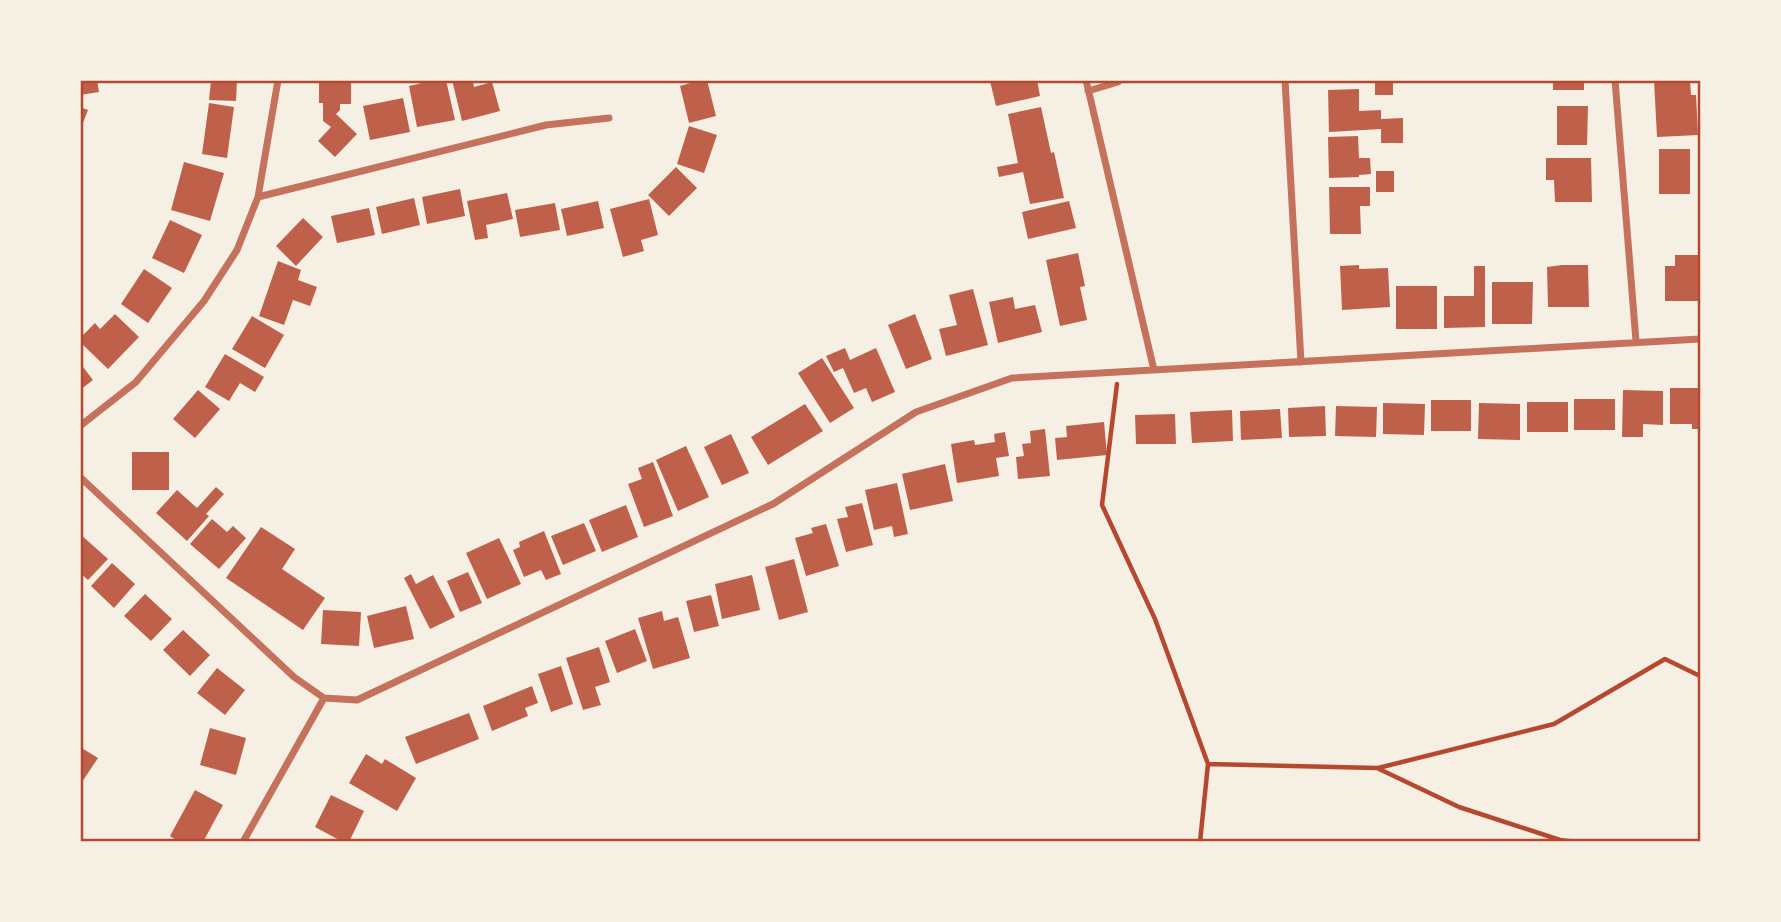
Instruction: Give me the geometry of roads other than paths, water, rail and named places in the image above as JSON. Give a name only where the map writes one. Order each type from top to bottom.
[{"type":"street","points":[[80,426],[136,382],[204,301],[237,250],[258,197],[278,80]]},
{"type":"street","points":[[1086,80],[1154,370]]},
{"type":"street","points":[[1285,80],[1301,362]]},
{"type":"street","points":[[1615,80],[1636,341]]},
{"type":"street","points":[[1088,91],[1118,82]]},
{"type":"street","points":[[258,197],[546,125],[609,118]]},
{"type":"street","points":[[80,477],[294,677],[324,698],[357,700],[773,504],[916,412],[1013,378],[1700,339]]},
{"type":"street","points":[[243,842],[324,698]]}]
